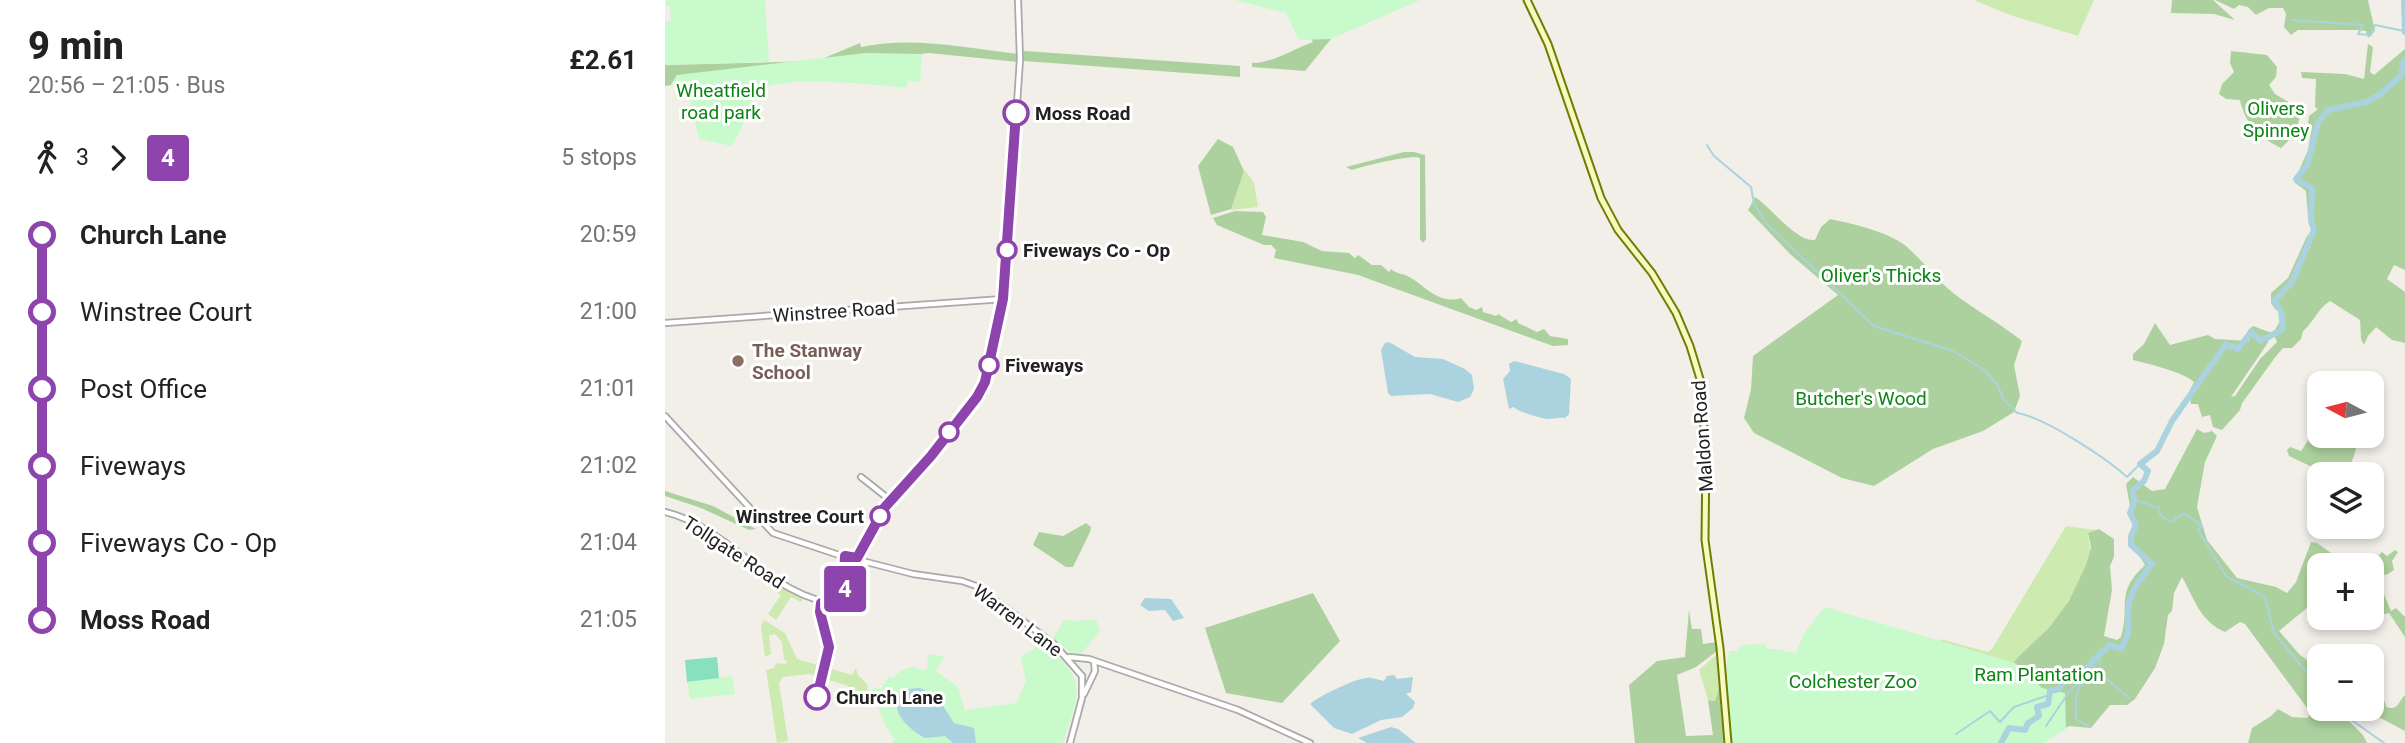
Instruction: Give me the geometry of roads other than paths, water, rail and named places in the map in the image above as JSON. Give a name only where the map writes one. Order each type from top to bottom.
[{"type":"main road","name":"Maldon Road","points":[[1527,0],[1548,44],[1601,198],[1618,230],[1652,273],[1675,313],[1690,346],[1700,379],[1706,453],[1705,540],[1720,648],[1728,743]]},
{"type":"street","points":[[857,558],[890,500],[931,456],[980,392],[987,375],[1003,299],[1020,59],[1018,0]]},
{"type":"street","name":"Winstree Road","points":[[665,323],[1003,299]]},
{"type":"street","name":"Warren Lane","points":[[665,416],[773,533],[913,574],[962,581],[976,586],[1068,657],[1082,676],[1117,668]]},
{"type":"street","points":[[862,477],[890,500]]},
{"type":"street","name":"Tollgate Road","points":[[665,512],[699,525],[791,589],[821,603],[842,604],[845,556]]},
{"type":"street","name":"Warren Lane","points":[[1068,657],[1089,659],[1238,710],[1310,743]]},
{"type":"street","name":"Warren Lane","points":[[1078,670],[1082,659]]},
{"type":"street","points":[[1070,743],[1082,698],[1094,672],[1094,662]]},
{"type":"street","points":[[1082,676],[1082,698]]},
{"type":"water","points":[[1389,342],[1415,357],[1443,359],[1465,369],[1472,375],[1474,389],[1470,397],[1458,402],[1430,394],[1391,396],[1388,393],[1381,350],[1385,343]]},
{"type":"water","points":[[1514,361],[1564,374],[1571,379],[1569,414],[1565,418],[1547,419],[1513,407],[1509,409],[1503,379],[1510,371],[1509,364]]},
{"type":"water","points":[[1145,598],[1171,599],[1184,618],[1173,621],[1165,610],[1149,611],[1140,605]]},
{"type":"water","points":[[1394,675],[1397,679],[1413,677],[1411,692],[1406,694],[1415,702],[1413,708],[1402,717],[1381,720],[1352,734],[1334,728],[1310,704],[1354,681],[1369,678],[1384,681],[1387,676]]},
{"type":"water","points":[[920,688],[936,695],[954,723],[974,728],[976,743],[953,743],[945,736],[925,738],[909,727],[900,716],[896,705],[897,698],[908,689]]},
{"type":"water","points":[[1391,727],[1416,743],[1367,743],[1358,738]]},
{"type":"waterway","points":[[2404,0],[2405,32]]},
{"type":"waterway","points":[[2292,20],[2363,25],[2358,34],[2371,35],[2375,25],[2404,31]]},
{"type":"waterway","points":[[2001,743],[2009,728],[2025,730],[2028,723],[2039,716],[2037,707],[2048,704],[2050,691],[2059,689],[2069,673],[2080,674],[2109,645],[2121,649],[2128,633],[2128,610],[2133,591],[2152,564],[2131,545],[2131,536],[2136,525],[2130,513],[2135,500],[2132,491],[2144,481],[2148,471],[2140,464],[2157,451],[2172,421],[2226,344],[2238,349],[2251,332],[2261,341],[2283,329],[2281,310],[2274,301],[2292,282],[2314,230],[2311,221],[2312,188],[2296,179],[2307,165],[2318,123],[2328,110],[2366,102],[2379,95],[2400,77],[2405,59]]},
{"type":"waterway","points":[[1707,145],[1714,156],[1751,187],[1754,204],[1766,223],[1874,326],[1953,351],[1983,369],[1997,384],[2004,400],[2017,413],[2043,422],[2074,439],[2127,477],[2140,464]]},
{"type":"waterway","points":[[2135,500],[2159,508],[2160,515],[2171,522],[2184,513],[2202,526],[2198,530],[2226,576],[2265,597],[2274,633],[2307,673]]},
{"type":"waterway","points":[[2099,656],[2100,673],[2129,698]]},
{"type":"waterway","points":[[2090,727],[2076,719],[2076,704],[2079,688],[2094,672],[2093,664]]},
{"type":"waterway","points":[[2046,726],[2071,689],[2082,681]]},
{"type":"waterway","points":[[1956,734],[1990,711],[2000,722],[2014,707],[2049,695]]},
{"type":"waterway","points":[[2353,721],[2384,743]]},
{"type":"place","name":"Moss Road","points":[[1016,113]]},
{"type":"place","name":"Fiveways Co - Op","points":[[1007,250]]},
{"type":"place","name":"The Stanway School","points":[[738,361]]},
{"type":"place","name":"Fiveways","points":[[989,365]]},
{"type":"place","name":"Winstree Court","points":[[880,516]]},
{"type":"place","name":"Church Lane","points":[[817,697]]},
{"type":"park label","name":"Wheatfield road park","points":[[721,101]]},
{"type":"park label","name":"Olivers Spinney","points":[[2276,119]]},
{"type":"park label","name":"Oliver's Thicks","points":[[1881,275]]},
{"type":"park label","name":"Butcher's Wood","points":[[1861,398]]},
{"type":"park label","name":"Ram Plantation","points":[[2039,674]]},
{"type":"park label","name":"Colchester Zoo","points":[[1853,681]]}]
